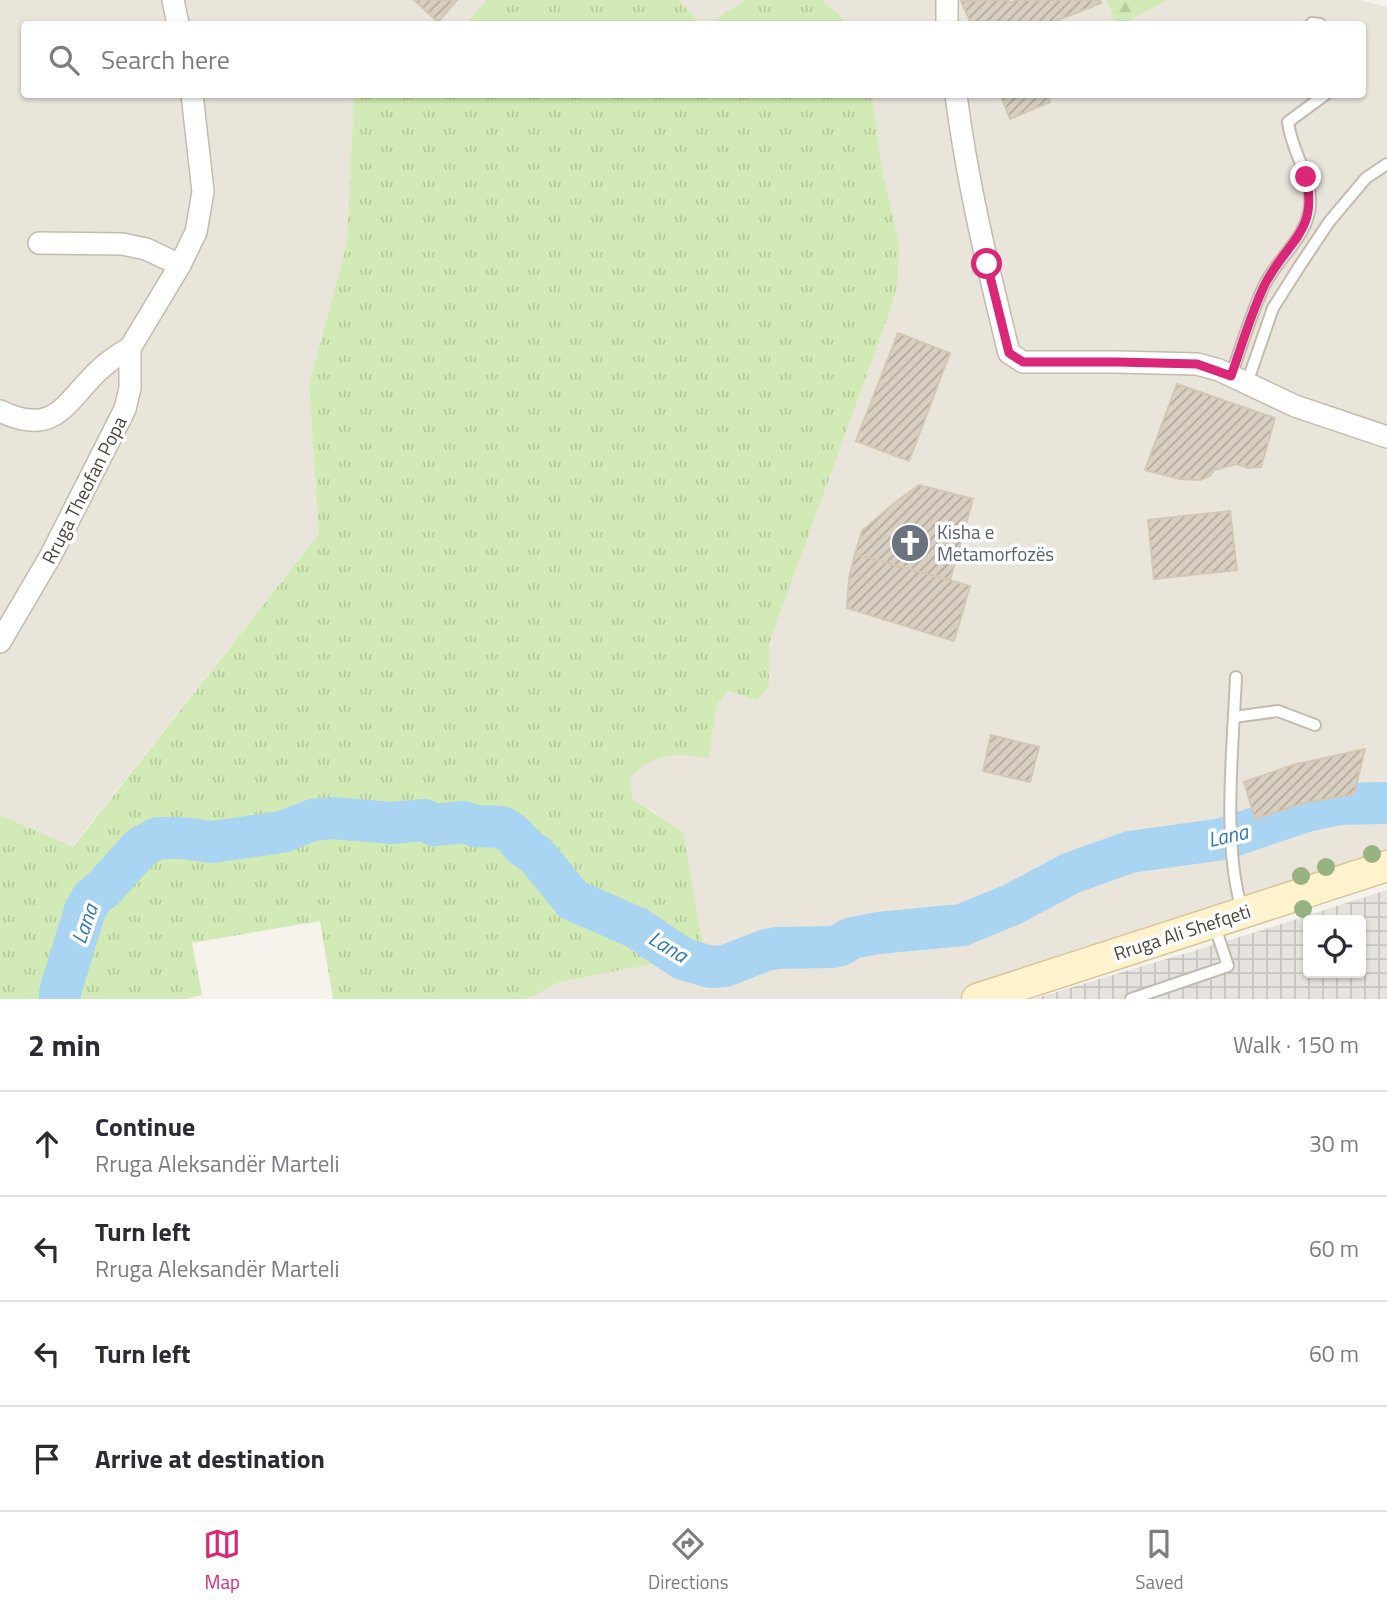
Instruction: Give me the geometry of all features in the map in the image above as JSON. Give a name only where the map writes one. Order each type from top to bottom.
[{"type":"main road","name":"Rruga Ali Shefqeti","points":[[995,996],[1387,866]]},
{"type":"street","points":[[173,0],[177,21]]},
{"type":"street","points":[[947,0],[947,21]]},
{"type":"street","points":[[0,411],[17,419],[38,420],[57,415],[95,373],[115,356],[130,348],[180,265],[196,232],[203,192],[192,98]]},
{"type":"street","points":[[956,98],[960,132],[987,264],[1009,353],[1023,362],[1197,364],[1239,379],[1295,406],[1387,437]]},
{"type":"street","points":[[39,243],[122,244],[146,249],[180,265]]},
{"type":"street","name":"Rruga Theofan Popa","points":[[0,642],[74,514],[125,409],[130,388],[130,348]]},
{"type":"lane","points":[[1239,379],[1263,288],[1301,232],[1310,209],[1306,177],[1288,122],[1321,98]]},
{"type":"lane","points":[[1239,379],[1273,308],[1329,222],[1366,178],[1387,164]]},
{"type":"lane","points":[[1236,677],[1231,851],[1242,912]]},
{"type":"lane","points":[[1234,717],[1278,711],[1315,725]]},
{"type":"lane","points":[[1130,999],[1228,966],[1213,922]]},
{"type":"shaded area","points":[[0,0],[486,0],[468,21],[21,21],[21,98],[354,98],[347,243],[309,385],[319,534],[72,847],[0,815]]},
{"type":"shaded area","points":[[679,0],[745,0],[712,21],[698,21]]},
{"type":"shaded area","points":[[822,0],[1107,0],[1115,21],[846,21]]},
{"type":"shaded area","points":[[1167,0],[1360,0],[1387,7],[1387,866],[977,999],[523,999],[560,982],[704,954],[658,814],[633,799],[630,779],[638,768],[647,762],[670,755],[684,753],[709,758],[717,704],[728,691],[757,700],[769,687],[769,644],[890,311],[898,280],[899,243],[882,170],[872,98],[1366,98],[1366,21],[1128,21]]},
{"type":"shaded area","points":[[1387,890],[1387,999],[1033,999],[1303,917],[1303,978],[1366,978],[1366,915],[1309,915]]},
{"type":"green space","points":[[486,0],[679,0],[698,21],[468,21]]},
{"type":"green space","points":[[745,0],[822,0],[846,21],[712,21]]},
{"type":"green space","points":[[1107,0],[1167,0],[1128,21],[1115,21]]},
{"type":"green space","points":[[354,98],[872,98],[882,170],[899,243],[898,280],[890,311],[769,644],[769,687],[757,700],[728,691],[717,704],[709,758],[666,756],[646,764],[630,779],[633,799],[683,832],[704,954],[560,982],[526,999],[333,999],[320,921],[192,943],[202,995],[186,999],[0,999],[0,815],[73,847],[319,534],[309,385],[347,243]]},
{"type":"building","points":[[414,0],[457,0],[437,21]]},
{"type":"building","points":[[1009,0],[1010,3],[1017,0],[1100,0],[1101,3],[1056,21],[970,21],[961,1]]},
{"type":"building","points":[[1002,98],[1048,98],[1050,102],[1010,119]]},
{"type":"building","points":[[898,333],[950,353],[909,461],[856,441]]},
{"type":"building","points":[[1177,384],[1275,418],[1261,467],[1248,468],[1237,464],[1214,470],[1210,476],[1200,480],[1180,479],[1145,470]]},
{"type":"building","name":"Kisha e Metamorfozës","points":[[919,485],[973,499],[950,580],[855,554],[862,531]]},
{"type":"building","points":[[1230,511],[1237,570],[1154,579],[1148,520]]},
{"type":"building","points":[[855,554],[970,586],[954,641],[847,608],[849,578]]},
{"type":"building","points":[[991,735],[1039,747],[1030,782],[983,771]]},
{"type":"building","points":[[1365,749],[1354,794],[1303,803],[1255,819],[1244,782],[1293,765]]},
{"type":"waterway","name":"Lana","points":[[60,999],[85,910],[92,898],[141,847],[158,838],[213,842],[282,832],[313,820],[332,818],[392,823],[425,820],[434,825],[464,822],[475,826],[502,827],[537,856],[573,900],[637,928],[683,959],[711,967],[725,966],[766,950],[831,947],[852,938],[878,933],[962,925],[1013,904],[1071,873],[1130,852],[1223,839],[1306,811],[1339,804],[1387,803]]},
{"type":"place","name":"Kisha e Metamorfozës","points":[[910,543]]},
{"type":"route","points":[[987,264],[1009,353],[1023,362],[1197,364],[1231,376],[1267,281],[1301,232],[1310,209],[1306,177]]}]
